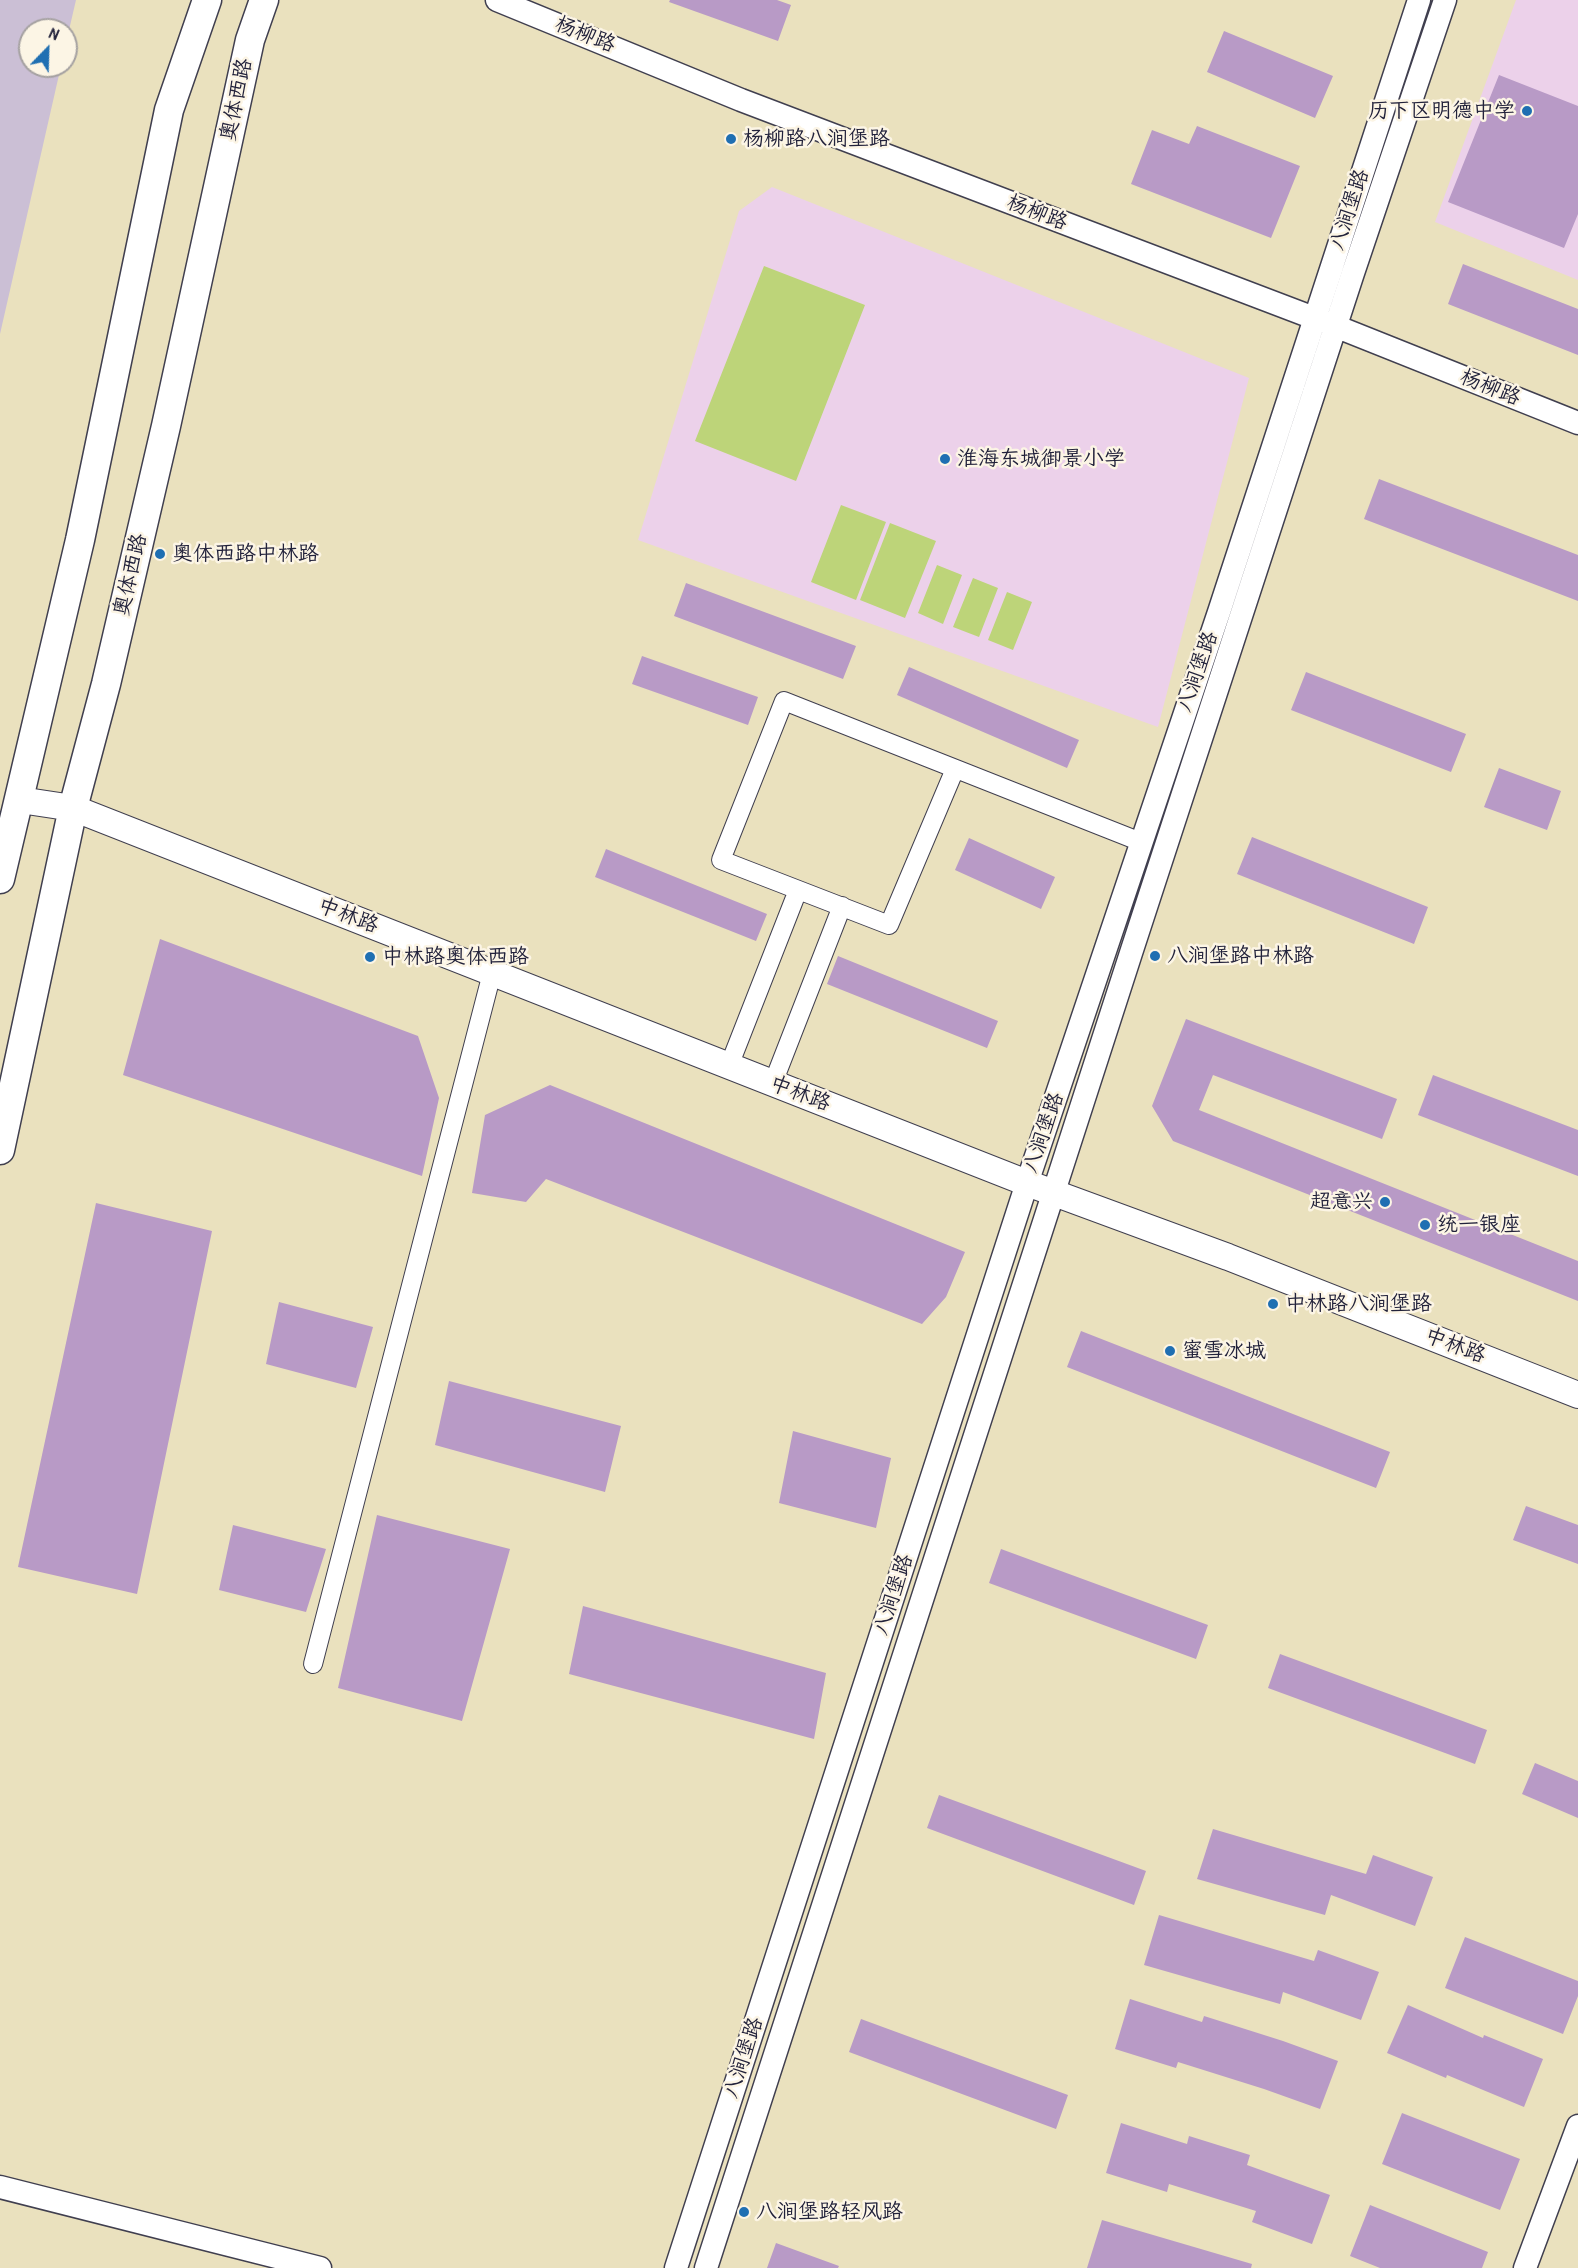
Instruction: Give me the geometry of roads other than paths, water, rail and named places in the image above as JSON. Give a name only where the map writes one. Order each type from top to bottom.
[{"type":"main road","points":[[0,879],[90,494],[169,110],[207,0]]},
{"type":"main road","name":"奥体西路","points":[[0,1150],[73,808],[166,426],[250,40],[264,0]]},
{"type":"main road","name":"中林路","points":[[20,800],[73,808],[1027,1183],[1228,1257],[1578,1395]]},
{"type":"street","name":"杨柳路","points":[[497,0],[752,104],[1325,323],[1578,423]]},
{"type":"street","name":"八涧堡路","points":[[706,2268],[1053,1193],[1325,323],[1419,0]]},
{"type":"street","name":"八涧堡路","points":[[676,2268],[1027,1183],[1142,842],[1325,323],[1445,0]]},
{"type":"street","points":[[955,769],[889,925],[721,860],[784,700],[1142,842]]},
{"type":"street","points":[[729,1066],[798,890]]},
{"type":"street","points":[[773,1083],[842,906]]},
{"type":"street","points":[[313,1665],[492,973]]},
{"type":"street","points":[[1525,2268],[1578,2126]]},
{"type":"street","points":[[0,2187],[320,2268]]},
{"type":"place","name":"历下区明德中学","points":[[1527,111]]},
{"type":"place","name":"杨柳路八涧堡路","points":[[731,139]]},
{"type":"place","name":"淮海东城御景小学","points":[[945,459]]},
{"type":"place","name":"奥体西路中林路","points":[[160,554]]},
{"type":"place","name":"八涧堡路中林路","points":[[1155,956]]},
{"type":"place","name":"中林路奥体西路","points":[[370,957]]},
{"type":"place","name":"超意兴","points":[[1385,1202]]},
{"type":"place","name":"统一银座","points":[[1425,1225]]},
{"type":"place","name":"中林路八涧堡路","points":[[1273,1304]]},
{"type":"place","name":"蜜雪冰城","points":[[1170,1351]]},
{"type":"place","name":"八涧堡路轻风路","points":[[744,2212]]}]
